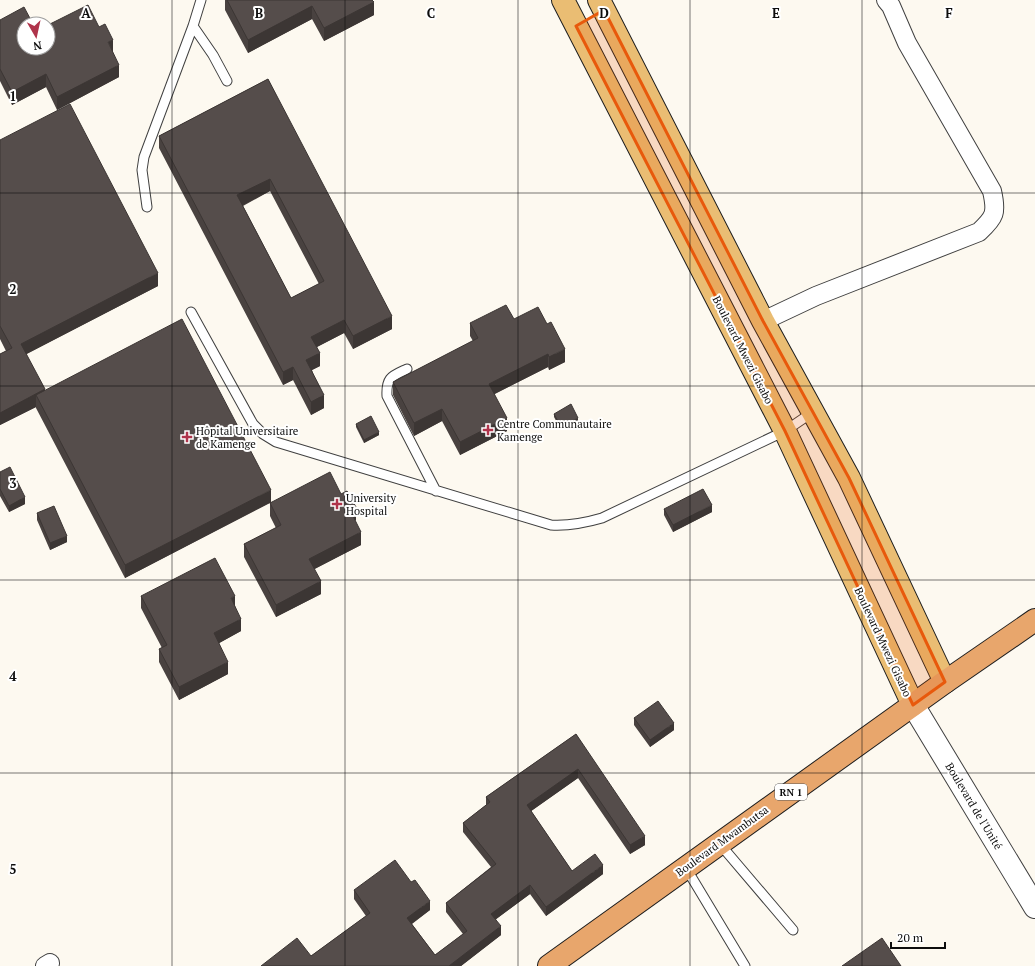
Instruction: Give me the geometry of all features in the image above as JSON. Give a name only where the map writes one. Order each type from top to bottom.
[{"type":"highway","name":"Boulevard Mwambutsa","points":[[549,966],[912,705],[1035,620]]},
{"type":"main road","name":"Boulevard Mwezi Gisabo","points":[[563,0],[785,431],[912,705]]},
{"type":"main road","points":[[576,26],[602,5],[763,321],[814,411],[849,478],[945,682]]},
{"type":"street","points":[[763,321],[816,296],[979,232],[991,221],[996,207],[992,191],[907,43],[892,2]]},
{"type":"street","name":"Boulevard de l'Unité","points":[[912,705],[1035,907]]},
{"type":"lane","points":[[147,207],[142,170],[144,157],[193,26],[201,0]]},
{"type":"lane","points":[[193,26],[213,55],[227,81]]},
{"type":"lane","points":[[191,312],[253,424],[263,434],[276,442],[550,525],[566,526],[583,524],[602,518],[785,431],[814,411]]},
{"type":"lane","points":[[407,369],[391,376],[386,386],[387,396],[436,491]]},
{"type":"lane","points":[[719,843],[793,930]]},
{"type":"lane","points":[[686,867],[745,966]]},
{"type":"highlighted area","points":[[604,10],[763,321],[849,478],[945,682],[913,705],[785,431],[576,26]]},
{"type":"building","points":[[227,0],[372,0],[374,2],[324,28],[312,6],[248,40]]},
{"type":"building","points":[[88,5],[99,27],[105,24],[113,40],[108,42],[119,65],[57,97],[46,74],[12,92],[0,69],[0,20],[24,7],[29,16],[16,16],[16,56],[56,56],[56,21]]},
{"type":"building","points":[[268,79],[392,316],[353,336],[344,320],[311,337],[320,353],[306,360],[324,395],[311,402],[293,367],[283,372],[159,136]],"holes":[[[270,179],[324,281],[291,298],[237,195]]]},
{"type":"building","points":[[70,104],[158,273],[21,344],[45,389],[0,413],[0,354],[12,348],[0,326],[0,140]]},
{"type":"building","points":[[506,305],[514,319],[538,307],[547,324],[551,322],[565,349],[549,357],[548,354],[489,384],[507,418],[460,442],[442,409],[414,423],[393,382],[478,338],[470,323]]},
{"type":"building","points":[[182,319],[271,490],[125,565],[36,395]]},
{"type":"building","points":[[571,404],[578,418],[561,427],[554,414]]},
{"type":"building","points":[[371,416],[379,432],[364,440],[356,424]]},
{"type":"building","points":[[10,467],[25,497],[9,506],[0,489],[0,472]]},
{"type":"building","points":[[330,472],[341,494],[347,491],[356,507],[350,510],[361,532],[309,559],[321,581],[276,605],[244,544],[281,525],[270,503]]},
{"type":"building","points":[[703,489],[712,505],[673,525],[664,509]]},
{"type":"building","points":[[54,506],[67,536],[50,543],[37,513]]},
{"type":"building","points":[[215,558],[235,596],[231,598],[241,619],[214,633],[228,662],[179,687],[159,649],[167,645],[141,596]]},
{"type":"building","points":[[658,701],[674,723],[650,740],[634,718]]},
{"type":"building","points":[[576,734],[645,836],[630,845],[578,769],[527,805],[572,871],[595,854],[603,865],[546,907],[530,885],[491,914],[501,926],[449,966],[261,966],[297,938],[311,956],[370,913],[354,890],[395,860],[411,882],[415,880],[430,901],[407,918],[435,955],[467,931],[446,903],[496,864],[463,823],[490,802],[486,797]]},
{"type":"building","points":[[882,938],[901,966],[842,966]]},
{"type":"place","name":"Centre Communautaire Kamenge","points":[[488,430]]},
{"type":"place","name":"Hôpital Universitaire de Kamenge","points":[[187,437]]},
{"type":"place","name":"University Hospital","points":[[337,504]]}]
